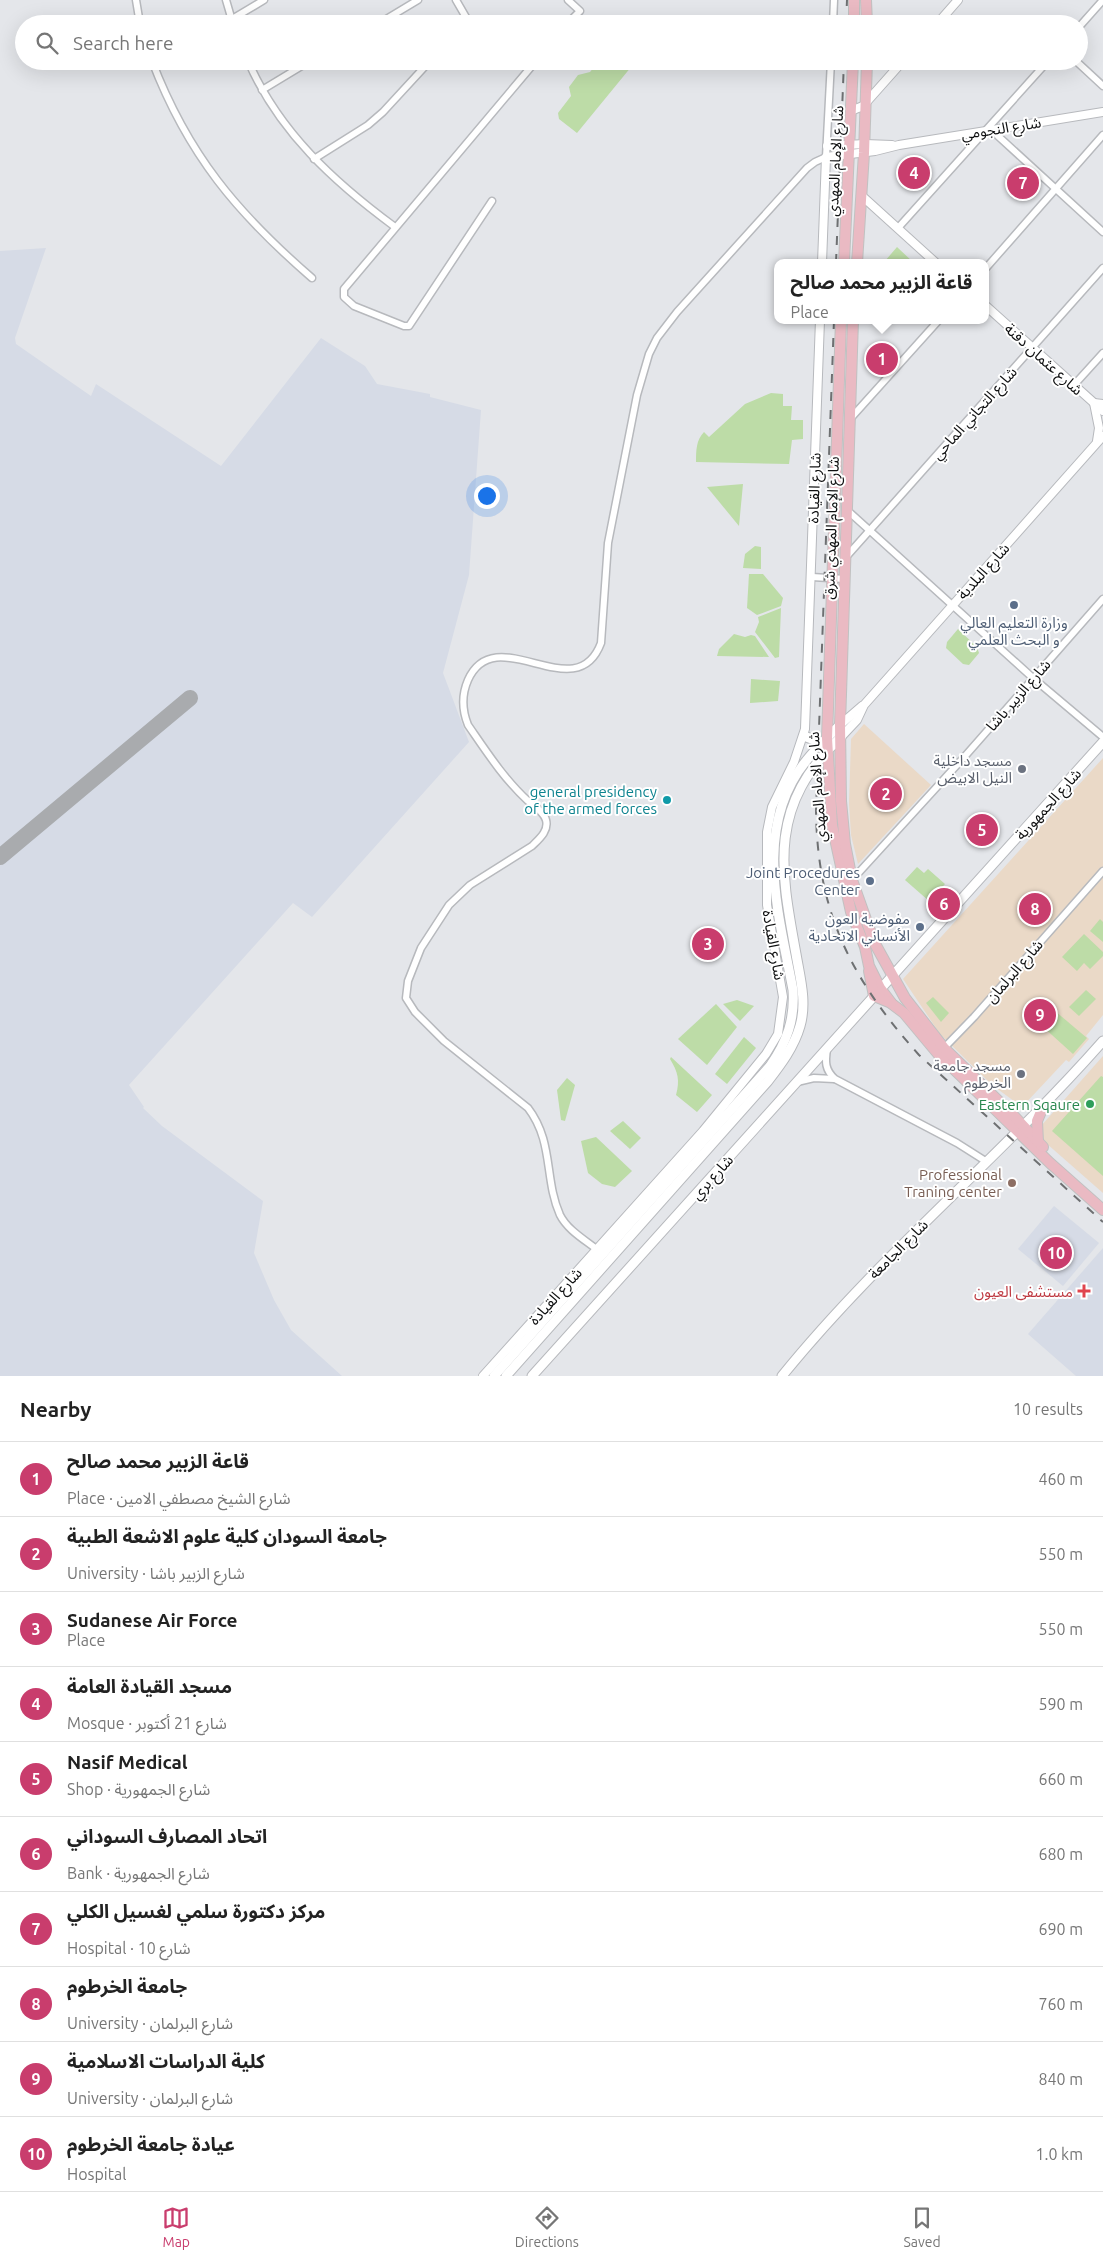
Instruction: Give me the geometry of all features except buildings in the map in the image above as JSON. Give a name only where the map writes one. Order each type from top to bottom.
[{"type":"main road","points":[[854,0],[854,15]]},
{"type":"main road","points":[[866,0],[866,15]]},
{"type":"main road","name":"شارع الإمام المهدي","points":[[844,259],[854,70]]},
{"type":"main road","points":[[857,259],[862,196],[867,70]]},
{"type":"main road","name":"شارع الإمام المهدي","points":[[841,324],[826,743],[836,850],[844,886],[877,992],[904,1013],[939,1054],[1103,1203]]},
{"type":"main road","name":"شارع الإمام المهدي شرق","points":[[841,737],[853,324]]},
{"type":"main road","points":[[804,736],[826,743],[840,725]]},
{"type":"main road","name":"شارع الإمام المهدي","points":[[841,737],[841,801],[845,844],[852,880],[867,927],[892,978],[944,1048],[1021,1129],[1103,1210]]},
{"type":"main road","name":"شارع القيادة","points":[[494,1376],[600,1252],[785,1059],[800,1025],[803,1009],[802,989],[784,890],[783,847],[786,827],[799,793],[826,743],[841,737]]},
{"type":"main road","name":"شارع الجمهورية","points":[[892,978],[1103,742]]},
{"type":"main road","name":"شارع بري","points":[[532,1376],[877,992],[892,978]]},
{"type":"main road","name":"شارع الجامعة","points":[[782,1376],[874,1272],[1043,1108],[1103,1041]]},
{"type":"main road","points":[[1038,1142],[1037,1121],[1043,1108]]},
{"type":"main road","name":"شارع القيادة","points":[[506,1376],[691,1156]]},
{"type":"street","points":[[136,0],[138,15]]},
{"type":"street","points":[[226,0],[231,15]]},
{"type":"street","points":[[243,15],[264,0]]},
{"type":"street","points":[[393,15],[418,0]]},
{"type":"street","points":[[456,0],[465,15]]},
{"type":"street","points":[[568,0],[580,11],[576,15]]},
{"type":"street","points":[[833,15],[834,0]]},
{"type":"street","points":[[945,15],[958,0]]},
{"type":"street","points":[[1088,17],[1103,0]]},
{"type":"street","points":[[156,70],[187,138],[221,189],[259,231],[312,278]]},
{"type":"street","points":[[252,70],[262,90],[296,140],[356,198],[395,227]]},
{"type":"street","points":[[262,90],[295,70]]},
{"type":"street","points":[[314,159],[384,112],[422,70]]},
{"type":"street","points":[[492,201],[409,326],[404,326],[354,306],[344,297],[344,289],[528,70]]},
{"type":"street","points":[[822,259],[831,70]]},
{"type":"street","points":[[853,110],[866,103],[895,70]]},
{"type":"street","points":[[898,228],[990,130],[1040,70]]},
{"type":"street","points":[[1086,70],[1103,86]]},
{"type":"street","name":"شارع النجومي","points":[[850,150],[898,145],[1103,112]]},
{"type":"street","points":[[990,130],[1103,232]]},
{"type":"street","points":[[989,265],[1103,135]]},
{"type":"street","points":[[827,146],[850,150]]},
{"type":"street","points":[[600,1252],[570,1227],[561,1216],[552,1183],[543,1134],[537,1120],[528,1108],[444,1041],[415,1012],[406,998],[408,981],[422,948],[450,905],[470,885],[532,846],[541,838],[546,828],[546,820],[543,814],[514,787],[468,725],[463,713],[464,692],[472,672],[479,664],[489,658],[514,658],[571,670],[586,664],[597,653],[601,643],[608,543],[637,395],[648,354],[656,338],[677,312],[808,168],[826,157],[850,150]]},
{"type":"street","points":[[862,196],[932,259]]},
{"type":"street","name":"شارع التجاني الماحي","points":[[846,558],[1103,268]]},
{"type":"street","name":"شارع عثمان دقنة","points":[[989,309],[1103,411]]},
{"type":"street","name":"شارع القيادة","points":[[691,1156],[759,1064],[778,1034],[783,997],[766,905],[767,832],[772,807],[804,736],[807,708],[820,324]]},
{"type":"street","points":[[850,419],[935,324]]},
{"type":"street","points":[[1074,385],[1103,353]]},
{"type":"street","points":[[1100,443],[1094,403],[1103,404]]},
{"type":"street","name":"شارع البلدية","points":[[864,705],[952,605],[1100,443],[1103,436]]},
{"type":"street","points":[[847,510],[1033,678],[1103,737]]},
{"type":"street","points":[[812,577],[845,578]]},
{"type":"street","name":"شارع الزبير باشا","points":[[852,880],[966,755],[1103,598]]},
{"type":"street","points":[[840,725],[864,705]]},
{"type":"street","points":[[841,737],[856,720],[864,705]]},
{"type":"street","name":"شارع البرلمان","points":[[944,1048],[974,1017],[1103,871]]},
{"type":"street","points":[[828,1048],[825,1063],[835,1079],[957,1143],[986,1162]]},
{"type":"street","points":[[796,1082],[814,1078],[835,1079]]},
{"type":"street","name":"شارع القيادة","points":[[483,1376],[600,1252]]},
{"type":"shaded area","points":[[46,248],[15,338],[16,344],[91,396],[96,384],[221,466],[321,338],[365,366],[377,384],[430,394],[430,397],[481,410],[469,575],[443,673],[469,742],[312,917],[293,903],[129,1085],[143,1108],[162,1126],[263,1201],[254,1253],[274,1300],[291,1330],[342,1376],[0,1376],[0,251]]},
{"type":"shaded area","points":[[864,724],[931,785],[858,864],[851,835],[849,803],[851,739]]},
{"type":"shaded area","points":[[1103,758],[1103,1015],[1086,1036],[1089,1039],[1069,1062],[1066,1060],[1022,1107],[992,1085],[940,1034],[903,979]]},
{"type":"shaded area","points":[[1103,1056],[1103,1193],[1046,1143],[1042,1137],[1041,1126]]},
{"type":"shaded area","points":[[1054,1206],[1099,1243],[1063,1286],[1018,1249]]},
{"type":"shaded area","name":"مستشفى العيون","points":[[1103,1248],[1103,1376],[1076,1376],[1028,1334]]},
{"type":"green space","points":[[592,70],[629,70],[577,133],[559,119],[558,113],[571,96],[569,87],[578,75]]},
{"type":"green space","points":[[897,247],[910,259],[887,259]]},
{"type":"green space","points":[[771,393],[783,394],[783,406],[792,406],[791,420],[803,420],[803,439],[792,440],[789,464],[696,462],[698,442],[704,432],[709,437],[745,404]]},
{"type":"green space","points":[[743,484],[739,526],[707,487]]},
{"type":"green space","points":[[755,546],[761,547],[761,569],[743,568],[745,554]]},
{"type":"green space","points":[[749,574],[763,574],[783,598],[781,606],[757,615],[747,608]]},
{"type":"green space","points":[[781,608],[779,657],[775,658],[755,632],[759,622],[758,617]]},
{"type":"green space","points":[[958,629],[977,647],[979,653],[969,665],[963,664],[946,648],[947,642]]},
{"type":"green space","points":[[734,634],[745,637],[755,636],[769,657],[717,656],[719,649]]},
{"type":"green space","points":[[751,679],[780,681],[778,701],[750,703]]},
{"type":"green space","points":[[917,867],[924,873],[928,869],[945,884],[929,901],[905,880]]},
{"type":"green space","points":[[1100,919],[1103,922],[1103,942],[1090,931]]},
{"type":"green space","points":[[1084,934],[1103,952],[1103,956],[1090,969],[1084,963],[1077,971],[1062,957]]},
{"type":"green space","points":[[1086,990],[1096,999],[1079,1016],[1069,1007]]},
{"type":"green space","points":[[933,997],[949,1013],[941,1022],[926,1003]]},
{"type":"green space","points":[[737,1000],[754,1006],[740,1021],[723,1004]]},
{"type":"green space","points":[[716,1004],[737,1027],[707,1065],[678,1039]]},
{"type":"green space","points":[[1055,1011],[1087,1038],[1073,1054],[1042,1026]]},
{"type":"green space","points":[[744,1037],[756,1048],[727,1084],[715,1074]]},
{"type":"green space","points":[[671,1057],[712,1095],[697,1112],[676,1095],[678,1076],[670,1059]]},
{"type":"green space","name":"Eastern Sqaure","points":[[1101,1076],[1103,1077],[1103,1176],[1052,1131]]},
{"type":"green space","points":[[567,1078],[575,1085],[565,1121],[561,1120],[557,1090]]},
{"type":"green space","points":[[623,1121],[641,1138],[630,1149],[610,1131]]},
{"type":"green space","points":[[596,1137],[632,1171],[615,1187],[602,1184],[588,1173],[581,1141]]},
{"type":"taxiway","points":[[0,857],[190,698]]},
{"type":"railway","points":[[846,15],[847,0]]},
{"type":"railway","points":[[836,259],[844,70]]},
{"type":"railway","points":[[834,324],[816,810],[818,847],[823,881],[831,912],[842,942],[874,999],[919,1055],[1103,1222]]},
{"type":"place","name":"مسجد القيادة العامة","points":[[914,173]]},
{"type":"place","name":"مركز دكتورة سلمي لغسيل الكلي","points":[[1023,183]]},
{"type":"place","name":"قاعة الزبير محمد صالح","points":[[882,359]]},
{"type":"place","name":"وزارة التعليم العالي و البحث العلمي","points":[[1014,605]]},
{"type":"place","name":"مسجد داخلية النيل الابيض","points":[[1022,769]]},
{"type":"place","name":"جامعة السودان كلية علوم الاشعة الطبية","points":[[886,794]]},
{"type":"place","name":"general presidency of the armed forces","points":[[667,800]]},
{"type":"place","name":"Nasif Medical","points":[[982,830]]},
{"type":"place","name":"Joint Procedures Center","points":[[870,881]]},
{"type":"place","name":"اتحاد المصارف السوداني","points":[[944,904]]},
{"type":"place","name":"جامعة الخرطوم","points":[[1035,909]]},
{"type":"place","name":"مفوضية العون الأنساني الاتحادية","points":[[920,927]]},
{"type":"place","name":"Sudanese Air Force","points":[[708,944]]},
{"type":"place","name":"كلية الدراسات الاسلامية","points":[[1040,1015]]},
{"type":"place","name":"مسجد جامعة الخرطوم","points":[[1021,1074]]},
{"type":"place","name":"Eastern Sqaure","points":[[1090,1104]]},
{"type":"place","name":"Professional Traning center","points":[[1012,1183]]},
{"type":"place","name":"عيادة جامعة الخرطوم","points":[[1056,1253]]},
{"type":"place","name":"مستشفى العيون","points":[[1084,1291]]}]
